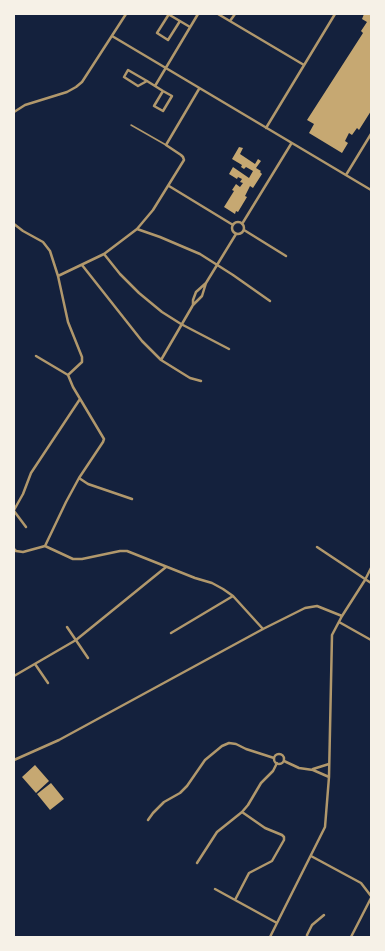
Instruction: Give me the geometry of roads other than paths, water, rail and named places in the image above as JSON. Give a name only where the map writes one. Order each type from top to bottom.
[{"type":"street","points":[[14,112],[25,105],[67,92],[82,82],[126,14]]},
{"type":"street","points":[[180,21],[168,40],[158,34],[169,14],[190,27]]},
{"type":"street","points":[[155,86],[198,14]]},
{"type":"street","points":[[218,14],[304,65]]},
{"type":"street","points":[[230,21],[235,14]]},
{"type":"street","points":[[266,128],[335,14]]},
{"type":"street","points":[[112,36],[291,144],[371,190]]},
{"type":"street","points":[[147,81],[138,86],[124,77],[128,70],[147,81],[163,91],[172,96],[163,111],[154,106],[163,91]]},
{"type":"street","points":[[58,276],[104,254],[137,229],[152,210],[169,186],[184,160],[181,155],[166,145],[199,88]]},
{"type":"street","points":[[346,176],[371,134]]},
{"type":"street","points":[[286,256],[244,230],[242,224],[291,144]]},
{"type":"street","points":[[169,186],[233,225]]},
{"type":"street","points":[[233,225],[238,222],[242,224]]},
{"type":"street","points":[[14,224],[23,232],[43,242],[47,246],[58,276],[68,322],[82,357],[82,362],[68,375]]},
{"type":"street","points":[[233,225],[232,229],[236,234]]},
{"type":"street","points":[[137,229],[160,236],[200,254],[218,264],[270,301]]},
{"type":"street","points":[[161,360],[193,304],[202,296],[206,283],[236,234],[240,234],[244,230]]},
{"type":"street","points":[[104,254],[120,274],[139,293],[162,312],[181,324],[230,349]]},
{"type":"street","points":[[82,265],[142,341],[161,360],[190,378],[201,381]]},
{"type":"street","points":[[193,304],[192,300],[196,292],[206,283]]},
{"type":"street","points":[[36,356],[68,375],[80,399],[104,439],[102,446],[89,462],[79,478],[45,546]]},
{"type":"street","points":[[26,527],[14,510],[31,473],[80,399]]},
{"type":"street","points":[[79,478],[88,484],[132,499]]},
{"type":"street","points":[[14,549],[23,552],[45,546],[73,558],[82,559],[120,551],[127,551],[195,578],[212,583],[234,596],[263,629]]},
{"type":"street","points":[[317,547],[371,583]]},
{"type":"street","points":[[14,676],[76,640],[166,567]]},
{"type":"street","points":[[270,937],[325,827],[329,777],[332,635],[371,568]]},
{"type":"street","points":[[171,633],[234,596]]},
{"type":"street","points":[[14,760],[62,738],[304,608],[317,606],[342,616]]},
{"type":"street","points":[[339,622],[371,640]]},
{"type":"street","points":[[67,627],[88,658]]},
{"type":"street","points":[[35,664],[48,683]]},
{"type":"street","points":[[148,820],[164,802],[180,793],[187,786],[205,760],[222,746],[236,744],[246,750],[274,758],[277,763]]},
{"type":"street","points":[[274,758],[280,754],[283,756],[284,760],[299,768],[313,770],[329,777]]},
{"type":"street","points":[[277,763],[282,763],[284,760]]},
{"type":"street","points":[[197,863],[217,832],[242,812],[261,783],[273,771],[277,763]]},
{"type":"street","points":[[313,770],[329,764]]},
{"type":"street","points":[[235,900],[249,873],[272,861],[284,840],[282,835],[265,828],[242,812]]},
{"type":"street","points":[[311,856],[361,883],[371,897],[351,937]]},
{"type":"street","points":[[215,889],[277,923]]},
{"type":"street","points":[[307,937],[312,925],[324,914]]},
{"type":"lane","points":[[131,125],[166,145]]}]
